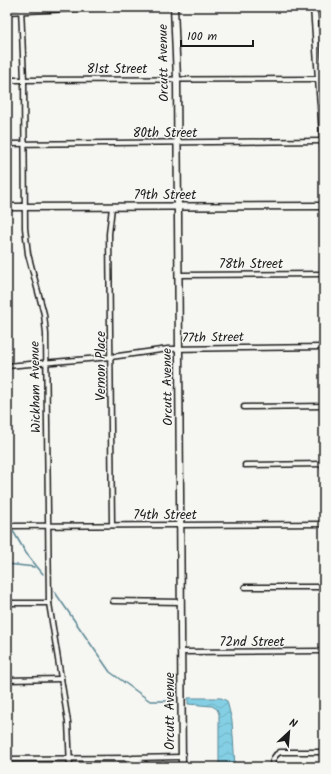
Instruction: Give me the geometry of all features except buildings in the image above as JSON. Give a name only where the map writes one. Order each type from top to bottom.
[{"type":"street","points":[[7,12],[21,9],[110,7]]},
{"type":"street","name":"Orcutt Avenue","points":[[174,7],[177,79],[182,767]]},
{"type":"street","points":[[314,7],[322,79],[324,150]]},
{"type":"street","name":"Wickham Avenue","points":[[21,9],[24,80],[25,228],[28,254],[44,314],[49,603],[68,722],[70,767]]},
{"type":"street","name":"81st Street","points":[[7,80],[322,79]]},
{"type":"street","name":"80th Street","points":[[7,144],[324,141]]},
{"type":"street","name":"79th Street","points":[[7,207],[324,206]]},
{"type":"street","name":"Vernon Place","points":[[112,207],[109,234],[112,525]]},
{"type":"street","name":"78th Street","points":[[178,275],[324,274]]},
{"type":"street","name":"77th Street","points":[[7,366],[111,357],[178,349],[324,347]]},
{"type":"street","points":[[244,407],[324,406]]},
{"type":"street","points":[[245,465],[324,464]]},
{"type":"street","name":"74th Street","points":[[7,526],[324,524]]},
{"type":"street","points":[[245,587],[324,587]]},
{"type":"street","points":[[113,601],[181,602]]},
{"type":"street","points":[[7,603],[49,603]]},
{"type":"street","name":"72nd Street","points":[[181,652],[324,651]]},
{"type":"street","points":[[7,680],[61,679]]},
{"type":"street","points":[[272,767],[273,758],[280,752],[324,752]]},
{"type":"street","points":[[7,759],[182,757]]},
{"type":"street","points":[[129,758],[150,767]]},
{"type":"water","points":[[188,698],[221,698],[227,701],[232,721],[235,767],[219,767],[219,714],[217,709],[212,706],[188,704]]},
{"type":"waterway","points":[[13,531],[26,553],[43,574]]},
{"type":"waterway","points":[[7,564],[35,567]]},
{"type":"waterway","points":[[54,591],[110,672],[150,701],[175,701]]}]
